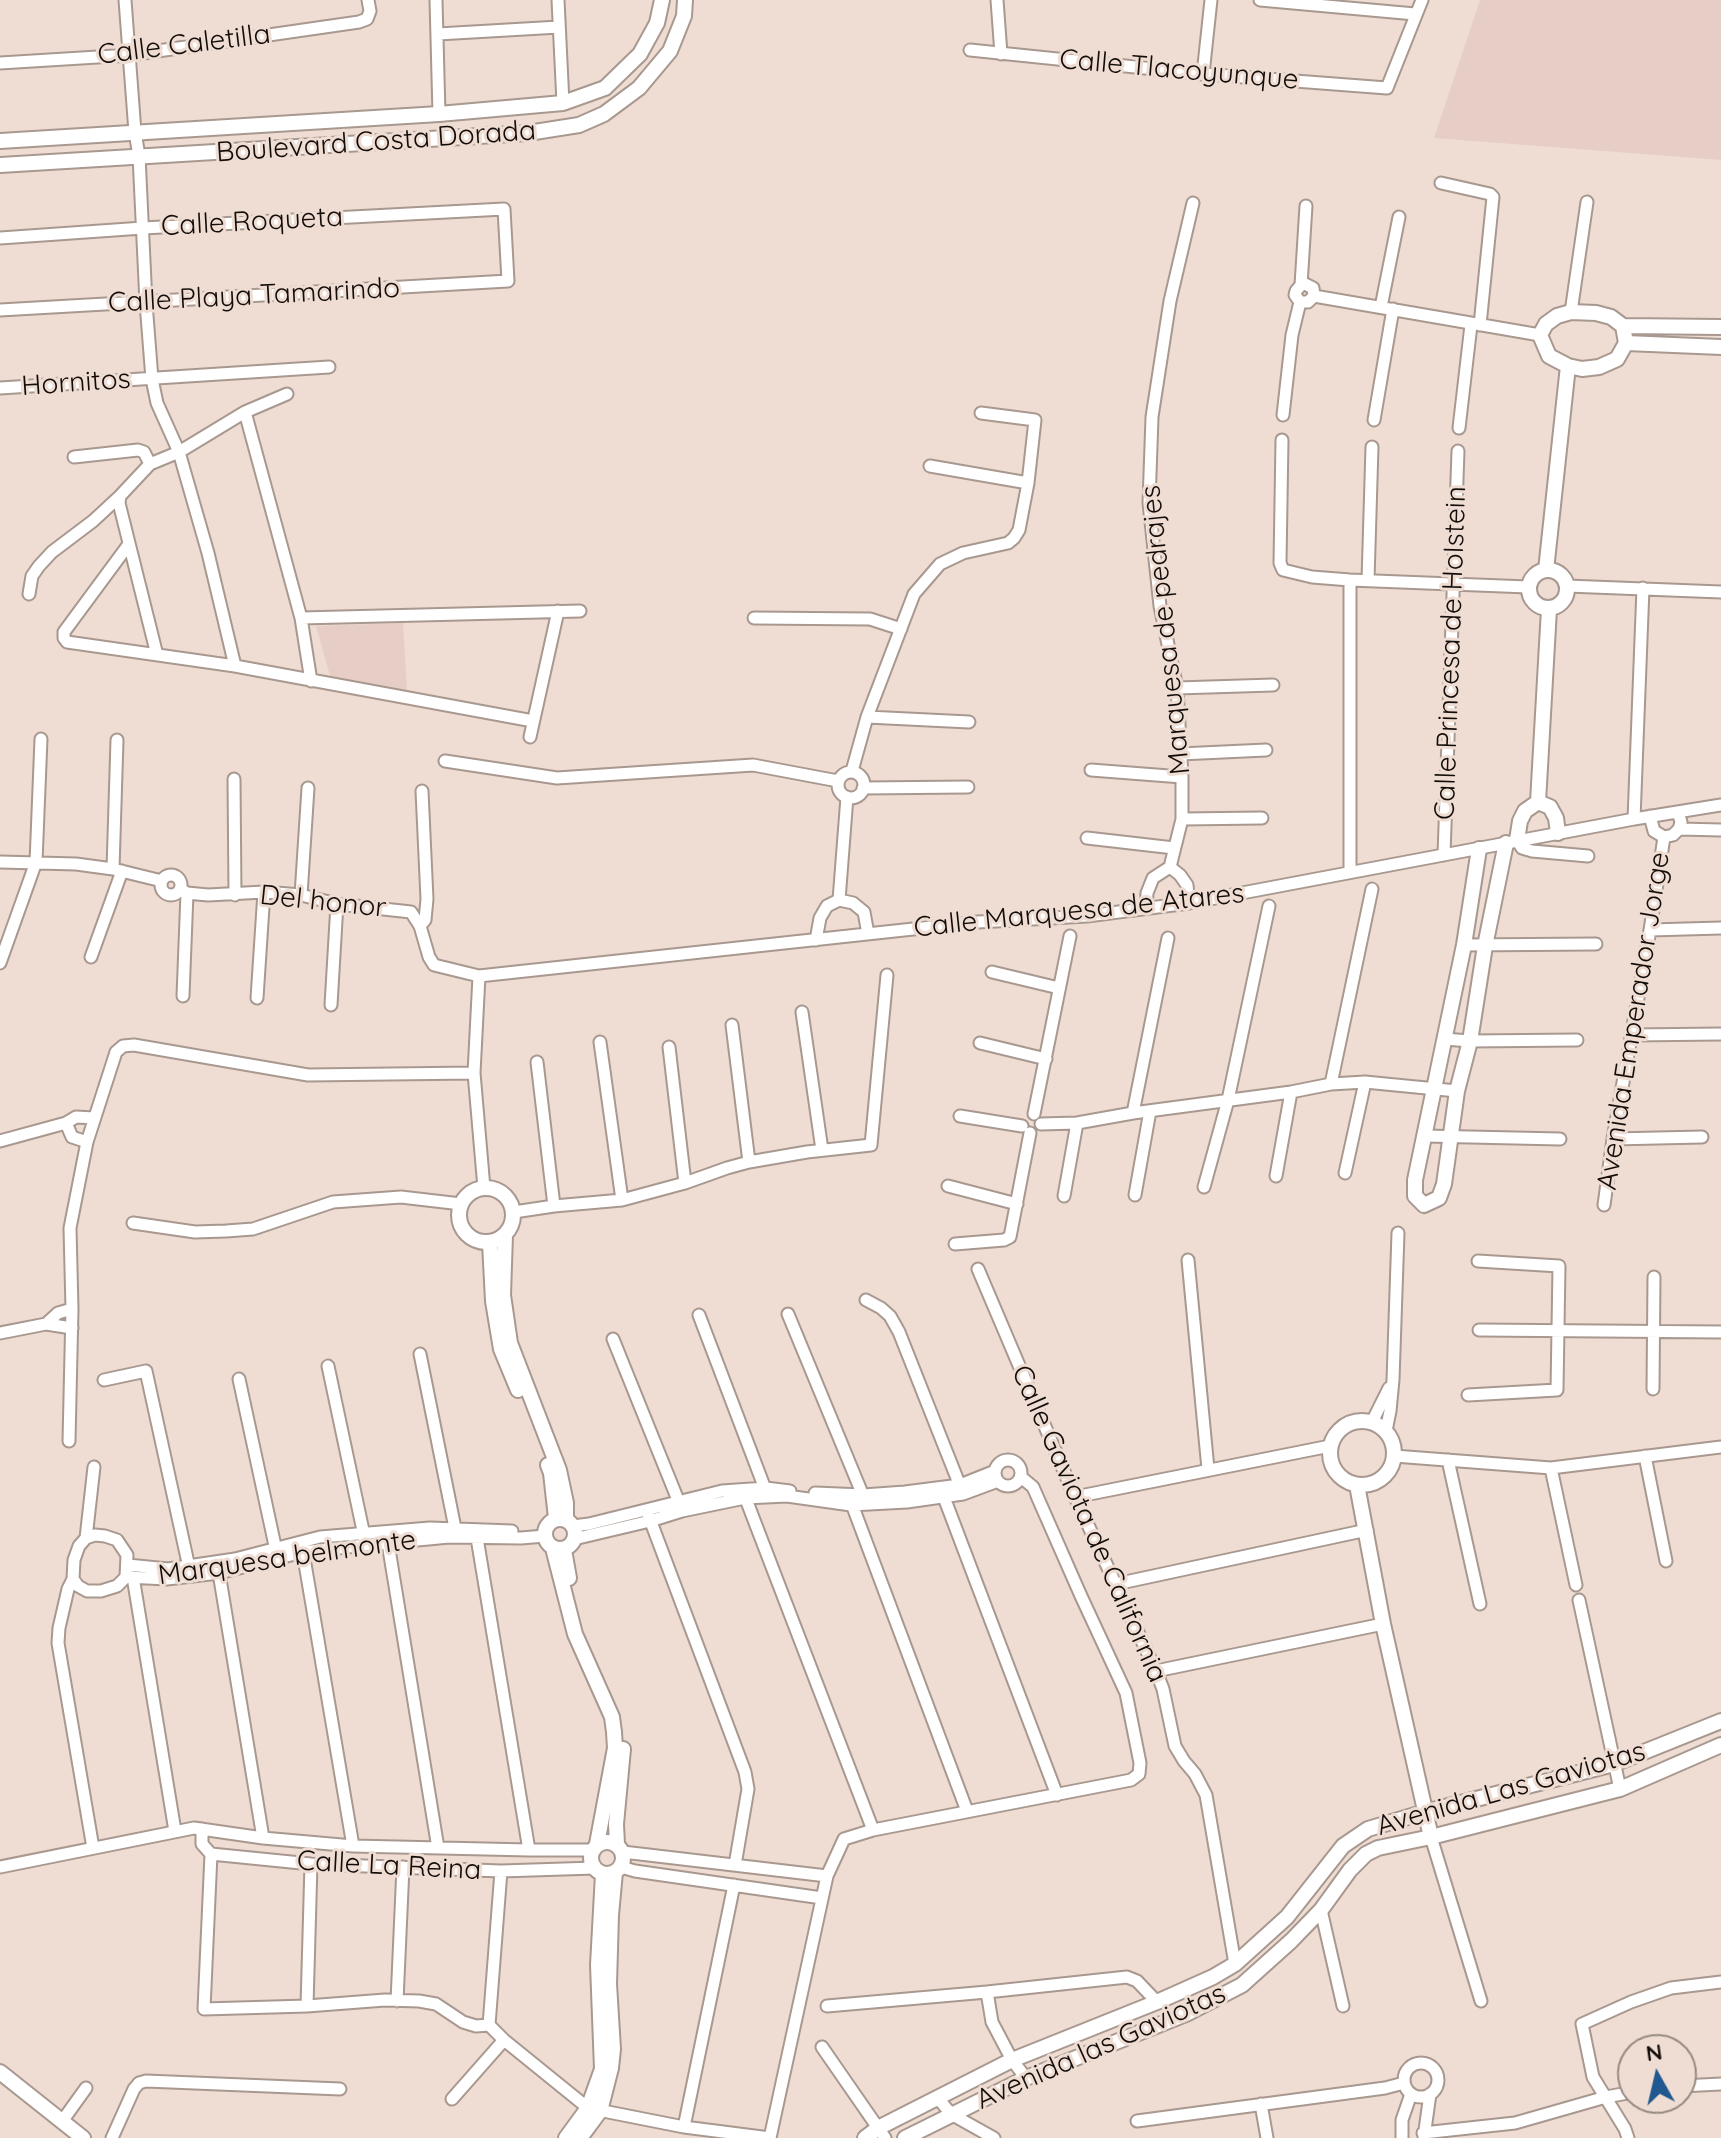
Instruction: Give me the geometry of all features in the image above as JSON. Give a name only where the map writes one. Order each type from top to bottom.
[{"type":"street","points":[[125,0],[139,156],[152,379],[157,403],[179,452],[208,553],[235,666]]},
{"type":"street","name":"Calle Caletilla","points":[[0,63],[130,55],[344,24],[367,19],[370,11],[368,0]]},
{"type":"street","points":[[436,0],[439,114]]},
{"type":"street","points":[[558,0],[563,103]]},
{"type":"street","name":"Boulevard Costa Dorada","points":[[0,141],[439,114],[563,103],[605,88],[640,54],[657,23],[662,0]]},
{"type":"street","name":"Boulevard Costa Dorada","points":[[0,165],[528,133],[579,125],[604,114],[639,88],[670,51],[684,16],[685,0]]},
{"type":"street","points":[[997,0],[1001,54]]},
{"type":"street","points":[[1203,74],[1211,0]]},
{"type":"street","points":[[1260,0],[1415,14],[1422,0]]},
{"type":"street","name":"Calle Tlacoyunque","points":[[970,50],[1203,74],[1387,88],[1415,14]]},
{"type":"street","points":[[438,34],[559,27]]},
{"type":"street","points":[[1441,183],[1493,197],[1459,428]]},
{"type":"street","points":[[1571,312],[1587,202]]},
{"type":"street","name":"Marquesa de pedrajes","points":[[1170,867],[1182,819],[1177,688],[1160,606],[1149,503],[1152,417],[1170,301],[1193,203]]},
{"type":"street","points":[[1283,415],[1292,335],[1300,302],[1296,291],[1301,285],[1306,206]]},
{"type":"street","name":"Calle Roqueta","points":[[0,238],[504,209],[508,281]]},
{"type":"street","points":[[1374,420],[1399,217]]},
{"type":"street","name":"Calle Playa Tamarindo","points":[[0,310],[508,281]]},
{"type":"street","points":[[1301,285],[1313,288],[1314,296]]},
{"type":"street","points":[[1314,296],[1540,335]]},
{"type":"street","points":[[1300,302],[1308,302],[1314,296]]},
{"type":"street","points":[[1540,335],[1546,324],[1557,316],[1571,312],[1596,313],[1617,321],[1721,327]]},
{"type":"street","points":[[1617,321],[1626,343]]},
{"type":"street","points":[[1540,335],[1549,356],[1582,369],[1599,367],[1617,359],[1626,343]]},
{"type":"street","points":[[1626,343],[1721,347]]},
{"type":"street","points":[[1546,570],[1568,366]]},
{"type":"street","name":"Hornitos","points":[[0,388],[329,367]]},
{"type":"street","points":[[29,594],[32,576],[52,552],[93,521],[150,464],[179,452],[245,412],[287,394]]},
{"type":"street","points":[[245,412],[301,618],[311,681]]},
{"type":"street","points":[[852,771],[867,717],[914,594],[940,564],[963,553],[1008,543],[1019,530],[1035,420],[981,413]]},
{"type":"street","points":[[1282,440],[1280,563],[1283,570],[1312,577],[1350,580],[1528,587]]},
{"type":"street","points":[[1368,580],[1372,447]]},
{"type":"street","points":[[74,457],[138,450],[144,452],[150,464]]},
{"type":"street","name":"Calle Princesa de HoIstein","points":[[1444,855],[1458,451]]},
{"type":"street","points":[[930,466],[1028,483]]},
{"type":"street","points":[[120,496],[119,503],[157,655]]},
{"type":"street","points":[[129,544],[64,632],[67,642],[235,666],[533,721]]},
{"type":"street","points":[[1546,570],[1555,571],[1563,577],[1567,586],[1566,597],[1559,605],[1549,609],[1531,600],[1528,587],[1537,572],[1546,570]]},
{"type":"street","points":[[1350,580],[1350,872]]},
{"type":"street","points":[[1567,586],[1721,592]]},
{"type":"street","points":[[1634,819],[1643,588]]},
{"type":"street","points":[[1538,802],[1549,609]]},
{"type":"street","points":[[530,737],[558,611]]},
{"type":"street","points":[[301,618],[580,611]]},
{"type":"street","points":[[754,618],[870,619],[901,629]]},
{"type":"street","points":[[1177,688],[1273,685]]},
{"type":"street","points":[[867,717],[969,722]]},
{"type":"street","points":[[0,963],[36,862],[41,739]]},
{"type":"street","points":[[91,957],[117,870],[117,740]]},
{"type":"street","points":[[1180,754],[1266,750]]},
{"type":"street","points":[[445,761],[557,778],[753,765],[838,781]]},
{"type":"street","points":[[1091,770],[1182,777]]},
{"type":"street","points":[[852,771],[864,781],[863,788],[857,796],[847,797],[839,791],[838,781],[841,775],[852,771]]},
{"type":"street","points":[[234,779],[235,895]]},
{"type":"street","points":[[863,788],[968,787]]},
{"type":"street","points":[[301,895],[308,788]]},
{"type":"street","points":[[420,926],[425,920],[427,899],[422,791]]},
{"type":"street","points":[[839,900],[847,797]]},
{"type":"street","points":[[1538,802],[1550,807],[1556,818],[1558,833]]},
{"type":"street","points":[[1479,849],[1464,945],[1415,1180],[1415,1196],[1424,1205],[1439,1198],[1444,1184],[1457,1091],[1470,1041],[1485,946],[1512,842],[1525,811],[1538,802]]},
{"type":"street","name":"Calle Marquesa de Atares","points":[[479,976],[978,922],[1087,916],[1189,903],[1721,805]]},
{"type":"street","name":"Avenida Emperador Jorge","points":[[1650,816],[1654,831],[1664,837],[1673,835],[1679,829],[1681,822],[1678,812]]},
{"type":"street","points":[[1182,819],[1262,818]]},
{"type":"street","points":[[1679,829],[1721,830]]},
{"type":"street","name":"Avenida Emperador Jorge","points":[[1604,1205],[1664,837]]},
{"type":"street","points":[[1087,838],[1174,848]]},
{"type":"street","points":[[1512,842],[1532,851],[1588,856]]},
{"type":"street","points":[[0,862],[36,862],[117,870],[162,881],[172,875],[178,878],[184,891],[183,996]]},
{"type":"street","points":[[1146,908],[1147,893],[1153,878],[1170,867],[1187,885],[1189,903]]},
{"type":"street","points":[[1331,1084],[1372,889]]},
{"type":"street","name":"Del honor","points":[[184,891],[301,895],[337,904],[411,912],[420,926],[434,965],[479,976]]},
{"type":"street","points":[[257,998],[264,892]]},
{"type":"street","points":[[816,940],[820,918],[827,906],[839,900],[853,903],[864,912],[868,934]]},
{"type":"street","points":[[331,1005],[337,904]]},
{"type":"street","points":[[1204,1187],[1228,1100],[1269,906]]},
{"type":"street","points":[[1650,930],[1721,928]]},
{"type":"street","points":[[960,1116],[1037,1130],[1046,1059],[1070,936]]},
{"type":"street","points":[[1133,1113],[1168,938]]},
{"type":"street","points":[[1464,945],[1596,944]]},
{"type":"street","points":[[992,972],[1059,988]]},
{"type":"street","points":[[514,1212],[622,1200],[749,1162],[871,1145],[887,975]]},
{"type":"street","points":[[479,976],[474,1073],[484,1188]]},
{"type":"street","points":[[802,1012],[822,1150]]},
{"type":"street","points":[[732,1025],[749,1162]]},
{"type":"street","points":[[1631,1035],[1721,1034]]},
{"type":"street","points":[[1444,1039],[1577,1040]]},
{"type":"street","points":[[600,1042],[622,1200]]},
{"type":"street","points":[[980,1043],[1046,1059]]},
{"type":"street","points":[[69,1441],[72,1328],[70,1228],[87,1142],[116,1052],[123,1046],[134,1045],[308,1075],[474,1073]]},
{"type":"street","points":[[669,1047],[685,1183]]},
{"type":"street","points":[[537,1062],[554,1206]]},
{"type":"street","points":[[1345,1173],[1365,1082]]},
{"type":"street","points":[[955,1244],[1008,1239],[1017,1204],[1026,1130],[1024,1116],[1077,1123],[1331,1084],[1365,1082],[1457,1091]]},
{"type":"street","points":[[1276,1176],[1291,1092]]},
{"type":"street","points":[[1135,1195],[1150,1111]]},
{"type":"street","points":[[0,1141],[66,1123],[76,1117],[94,1118]]},
{"type":"street","points":[[66,1123],[72,1137],[87,1142]]},
{"type":"street","points":[[1064,1196],[1077,1123]]},
{"type":"street","points":[[1425,1136],[1560,1139]]},
{"type":"street","points":[[1613,1139],[1702,1137]]},
{"type":"street","points":[[948,1186],[1017,1204]]},
{"type":"street","points":[[505,1235],[490,1243],[474,1240],[464,1231],[459,1218],[466,1196],[484,1188],[494,1189],[504,1194],[514,1212],[505,1235],[503,1295],[510,1343],[559,1470],[566,1503],[559,1533],[571,1591],[584,1631],[621,1714],[623,1749],[598,1965],[602,2069],[585,2136]]},
{"type":"street","points":[[133,1223],[195,1232],[226,1231],[253,1229],[333,1202],[401,1197],[461,1204]]},
{"type":"street","points":[[1386,1431],[1393,1380],[1398,1233]]},
{"type":"street","points":[[490,1243],[493,1301],[501,1349],[551,1473],[575,1634],[612,1717],[615,1748],[591,1856],[612,1863]]},
{"type":"street","points":[[1188,1260],[1208,1469]]},
{"type":"street","points":[[1468,1395],[1557,1390],[1559,1266],[1478,1261]]},
{"type":"street","name":"Calle Gaviota de California","points":[[978,1269],[1075,1497],[1156,1671],[1175,1746],[1206,1795],[1232,1965]]},
{"type":"street","points":[[1653,1389],[1654,1277]]},
{"type":"street","points":[[866,1300],[890,1316],[899,1332],[962,1489]]},
{"type":"street","points":[[46,1324],[58,1313],[72,1309]]},
{"type":"street","points":[[788,1314],[865,1500]]},
{"type":"street","points":[[699,1315],[767,1493]]},
{"type":"street","points":[[0,1333],[46,1324],[72,1328]]},
{"type":"street","points":[[1479,1330],[1721,1332]]},
{"type":"street","points":[[613,1339],[680,1506]]},
{"type":"street","points":[[420,1354],[456,1533]]},
{"type":"street","points":[[328,1366],[365,1539]]},
{"type":"street","points":[[104,1380],[146,1371],[190,1571]]},
{"type":"street","points":[[239,1379],[277,1554]]},
{"type":"street","points":[[1372,1422],[1393,1380]]},
{"type":"street","points":[[1361,1420],[1372,1422],[1386,1431],[1394,1456],[1382,1478],[1366,1485],[1357,1485],[1338,1476],[1329,1457],[1334,1436],[1341,1428],[1361,1420]]},
{"type":"street","points":[[1075,1497],[1330,1446]]},
{"type":"street","points":[[1394,1456],[1551,1468],[1721,1447]]},
{"type":"street","points":[[1645,1456],[1666,1561]]},
{"type":"street","points":[[1009,1460],[1020,1467],[1021,1477],[1010,1486],[1004,1486],[997,1476],[999,1464],[1009,1460]]},
{"type":"street","points":[[1448,1460],[1480,1604]]},
{"type":"street","points":[[86,1538],[94,1467]]},
{"type":"street","points":[[1551,1468],[1576,1585]]},
{"type":"street","name":"Marquesa belmonte","points":[[456,1533],[477,1538],[559,1533],[744,1494],[907,1502],[962,1489],[997,1476]]},
{"type":"street","name":"Calle Gaviota de California","points":[[1021,1477],[1033,1487],[1126,1693],[1140,1763],[1139,1774],[1131,1780],[1057,1795]]},
{"type":"street","points":[[1357,1485],[1383,1624],[1431,1837],[1481,2001]]},
{"type":"street","points":[[202,1829],[202,1844],[211,1854],[204,2009],[385,2000],[436,2004],[463,2022],[476,2026],[489,2025],[594,2110],[684,2127],[770,2138],[827,1876],[844,1839],[873,1830],[1057,1795],[942,1492]]},
{"type":"street","points":[[744,1494],[873,1830]]},
{"type":"street","points":[[850,1500],[967,1811]]},
{"type":"street","points":[[648,1516],[745,1772],[748,1789],[735,1865]]},
{"type":"street","points":[[1116,1584],[1367,1530]]},
{"type":"street","name":"Marquesa belmonte","points":[[129,1573],[167,1579],[235,1559],[303,1552],[365,1539],[456,1533],[559,1533]]},
{"type":"street","points":[[93,1848],[58,1643],[68,1589],[73,1579],[74,1560],[79,1546],[86,1538],[95,1535],[117,1540],[127,1555],[175,1831]]},
{"type":"street","name":"Marquesa belmonte","points":[[190,1571],[219,1573],[320,1537],[365,1539]]},
{"type":"street","points":[[387,1537],[438,1848]]},
{"type":"street","points":[[477,1538],[529,1850]]},
{"type":"street","points":[[303,1552],[353,1846]]},
{"type":"street","points":[[73,1579],[87,1591],[101,1591],[117,1586],[129,1573]]},
{"type":"street","points":[[219,1573],[263,1838]]},
{"type":"street","points":[[1579,1600],[1620,1789]]},
{"type":"street","points":[[1156,1671],[1383,1624]]},
{"type":"street","name":"Avenida Las Gaviotas","points":[[1213,1977],[1232,1965],[1287,1917],[1343,1846],[1368,1829],[1614,1764],[1721,1721]]},
{"type":"street","name":"Avenida Las Gaviotas","points":[[1350,1870],[1366,1854],[1378,1848],[1620,1789],[1721,1745]]},
{"type":"street","name":"Calle La Reina","points":[[0,1867],[194,1828],[353,1846],[529,1850],[595,1847]]},
{"type":"street","points":[[595,1847],[604,1841],[612,1863]]},
{"type":"street","name":"Calle La Reina","points":[[211,1854],[311,1864],[501,1871],[612,1863],[735,1865],[827,1876]]},
{"type":"street","name":"Calle La Reina","points":[[612,1863],[822,1898]]},
{"type":"street","points":[[307,2006],[311,1864]]},
{"type":"street","points":[[397,2001],[403,1867]]},
{"type":"street","name":"Avenida las Gaviotas","points":[[905,2138],[1026,2078],[1186,2014],[1242,1985],[1321,1910],[1350,1870]]},
{"type":"street","points":[[489,2025],[501,1871]]},
{"type":"street","points":[[684,2127],[734,1885]]},
{"type":"street","points":[[1321,1910],[1343,2006]]},
{"type":"street","points":[[827,2006],[1127,1977],[1137,1981],[1157,2002]]},
{"type":"street","name":"Avenida las Gaviotas","points":[[865,2138],[881,2133],[937,2097],[1012,2060],[1213,1977]]},
{"type":"street","points":[[1628,2138],[1593,2077],[1582,2024],[1671,1988],[1721,1982]]},
{"type":"street","points":[[987,1992],[992,2022],[1012,2060],[1026,2078]]},
{"type":"street","points":[[452,2099],[504,2040]]},
{"type":"street","points":[[822,2047],[881,2133]]},
{"type":"street","points":[[1425,2064],[1435,2071],[1438,2078],[1435,2090],[1417,2096],[1411,2094],[1404,2083],[1407,2070],[1425,2064]]},
{"type":"street","points":[[0,2072],[83,2138]]},
{"type":"street","points":[[112,2138],[134,2089],[146,2081],[340,2089]]},
{"type":"street","points":[[1137,2121],[1404,2083]]},
{"type":"street","points":[[1697,2085],[1721,2084]]},
{"type":"street","points":[[63,2120],[86,2088]]},
{"type":"street","points":[[1402,2138],[1402,2120],[1411,2094]]},
{"type":"street","points":[[1430,2094],[1424,2136],[1515,2123],[1617,2095]]},
{"type":"street","points":[[937,2097],[951,2114],[994,2138]]},
{"type":"street","points":[[1261,2104],[1267,2138]]},
{"type":"street","points":[[566,2138],[594,2110]]},
{"type":"shaded area","points":[[1480,0],[1721,0],[1721,160],[1434,138]]},
{"type":"shaded area","points":[[403,623],[407,692],[330,676],[316,626]]}]
